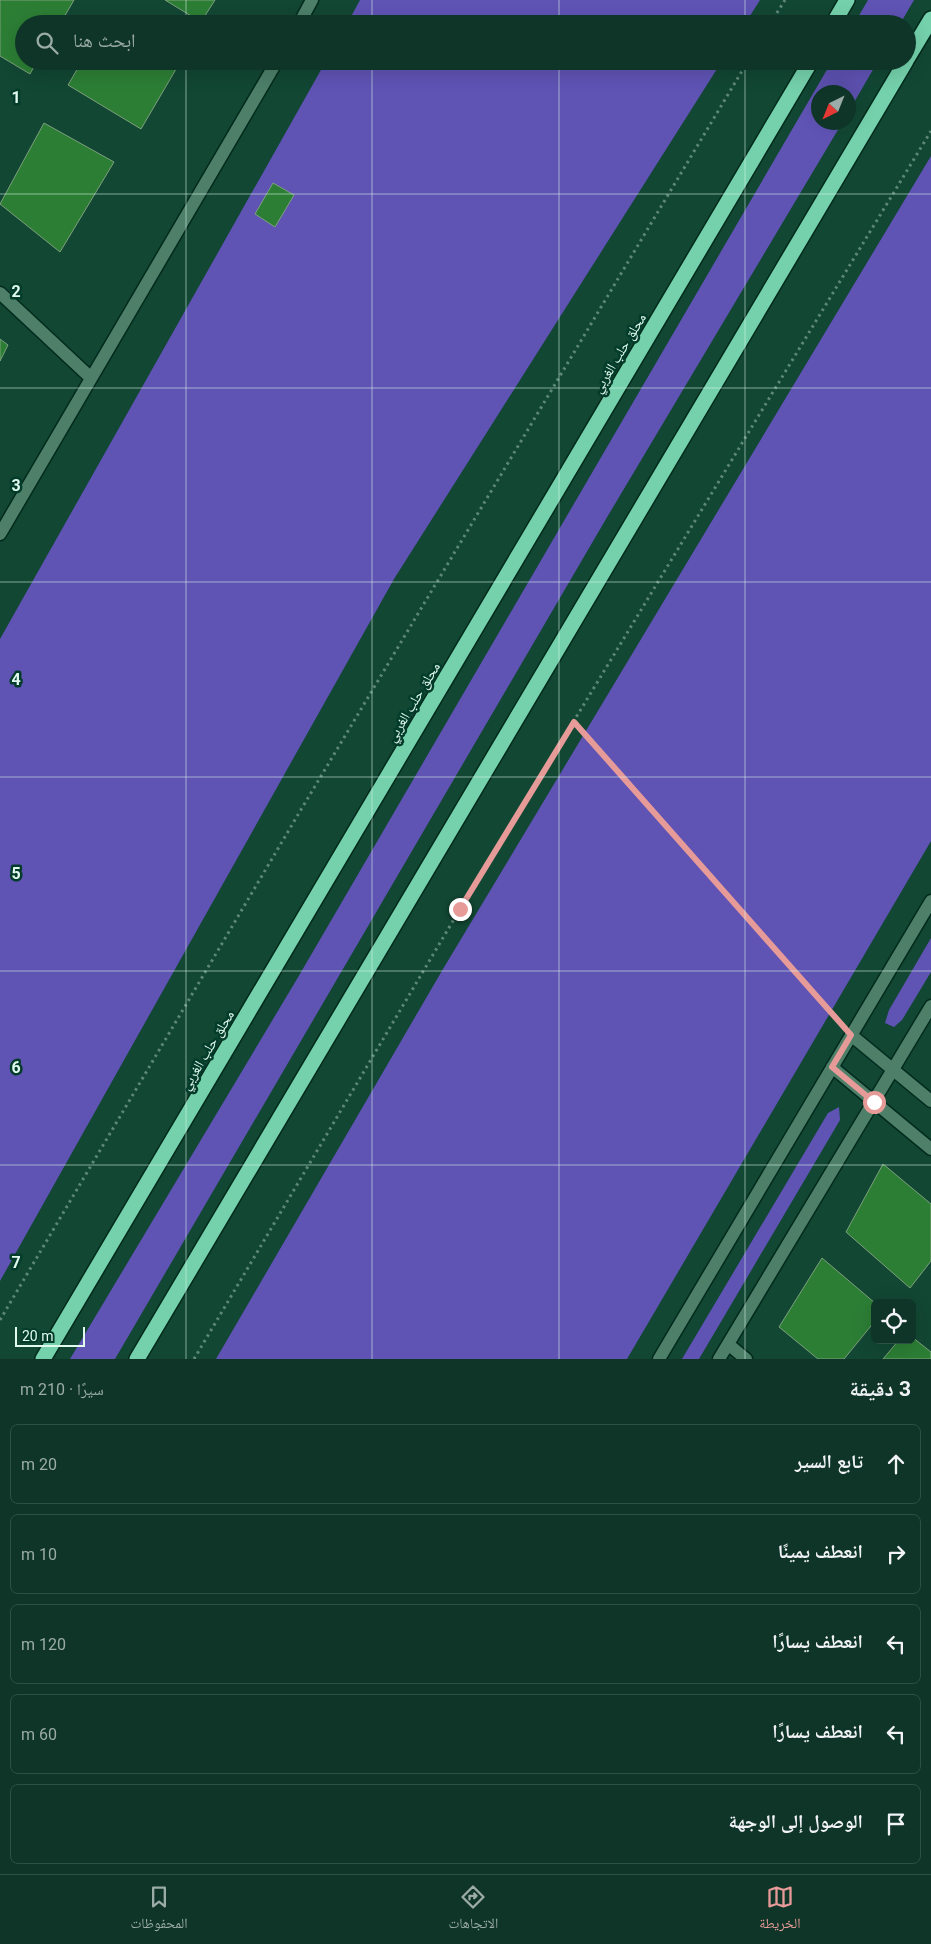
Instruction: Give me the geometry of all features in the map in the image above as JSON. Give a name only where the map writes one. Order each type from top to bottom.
[{"type":"highway","points":[[839,15],[848,0]]},
{"type":"highway","points":[[916,45],[931,19]]},
{"type":"highway","name":"محلق حلب الغربي","points":[[43,1359],[806,70]]},
{"type":"highway","points":[[138,1359],[901,70]]},
{"type":"street","points":[[304,15],[312,0]]},
{"type":"street","points":[[0,534],[272,70]]},
{"type":"street","points":[[0,293],[91,378]]},
{"type":"street","points":[[659,1359],[931,901]]},
{"type":"street","points":[[719,1359],[931,1006]]},
{"type":"street","points":[[851,1035],[931,1101]]},
{"type":"street","points":[[832,1067],[931,1149]]},
{"type":"street","points":[[728,1344],[746,1359]]},
{"type":"path","points":[[776,15],[785,0]]},
{"type":"path","points":[[0,1320],[299,812],[743,70]]},
{"type":"path","points":[[194,1359],[455,918],[931,130]]},
{"type":"path","points":[[574,722],[851,1035]]},
{"type":"shaded area","points":[[360,0],[760,0],[751,15],[352,15]]},
{"type":"shaded area","points":[[868,0],[914,0],[905,15],[859,15]]},
{"type":"shaded area","points":[[321,70],[716,70],[394,579],[0,1281],[0,639]]},
{"type":"shaded area","points":[[827,70],[873,70],[856,99],[856,85],[818,85]]},
{"type":"shaded area","points":[[811,97],[811,130],[838,130],[606,519],[115,1359],[70,1359],[297,979]]},
{"type":"shaded area","points":[[931,156],[931,841],[627,1359],[216,1359],[443,969]]},
{"type":"shaded area","points":[[931,938],[931,972],[902,1020],[894,1027],[885,1023],[889,1010]]},
{"type":"shaded area","points":[[839,1107],[840,1120],[699,1359],[682,1359],[828,1113]]},
{"type":"building","points":[[0,0],[74,0],[65,15],[15,15],[15,65],[0,56]]},
{"type":"building","points":[[165,0],[215,0],[205,15],[190,15]]},
{"type":"building","points":[[23,70],[32,70],[30,74]]},
{"type":"building","points":[[77,70],[175,70],[141,129],[68,85]]},
{"type":"building","points":[[44,123],[114,162],[60,252],[0,204]]},
{"type":"building","points":[[273,183],[294,195],[275,227],[255,214]]},
{"type":"building","points":[[0,339],[8,345],[0,361]]},
{"type":"building","points":[[883,1164],[931,1204],[931,1261],[910,1288],[846,1232]]},
{"type":"building","points":[[822,1258],[871,1300],[871,1326],[844,1359],[818,1359],[779,1327]]},
{"type":"building","points":[[916,1340],[931,1352],[931,1359],[883,1359],[896,1344],[916,1344]]},
{"type":"route","points":[[460,909],[574,722],[851,1035],[832,1067],[874,1102]]}]
